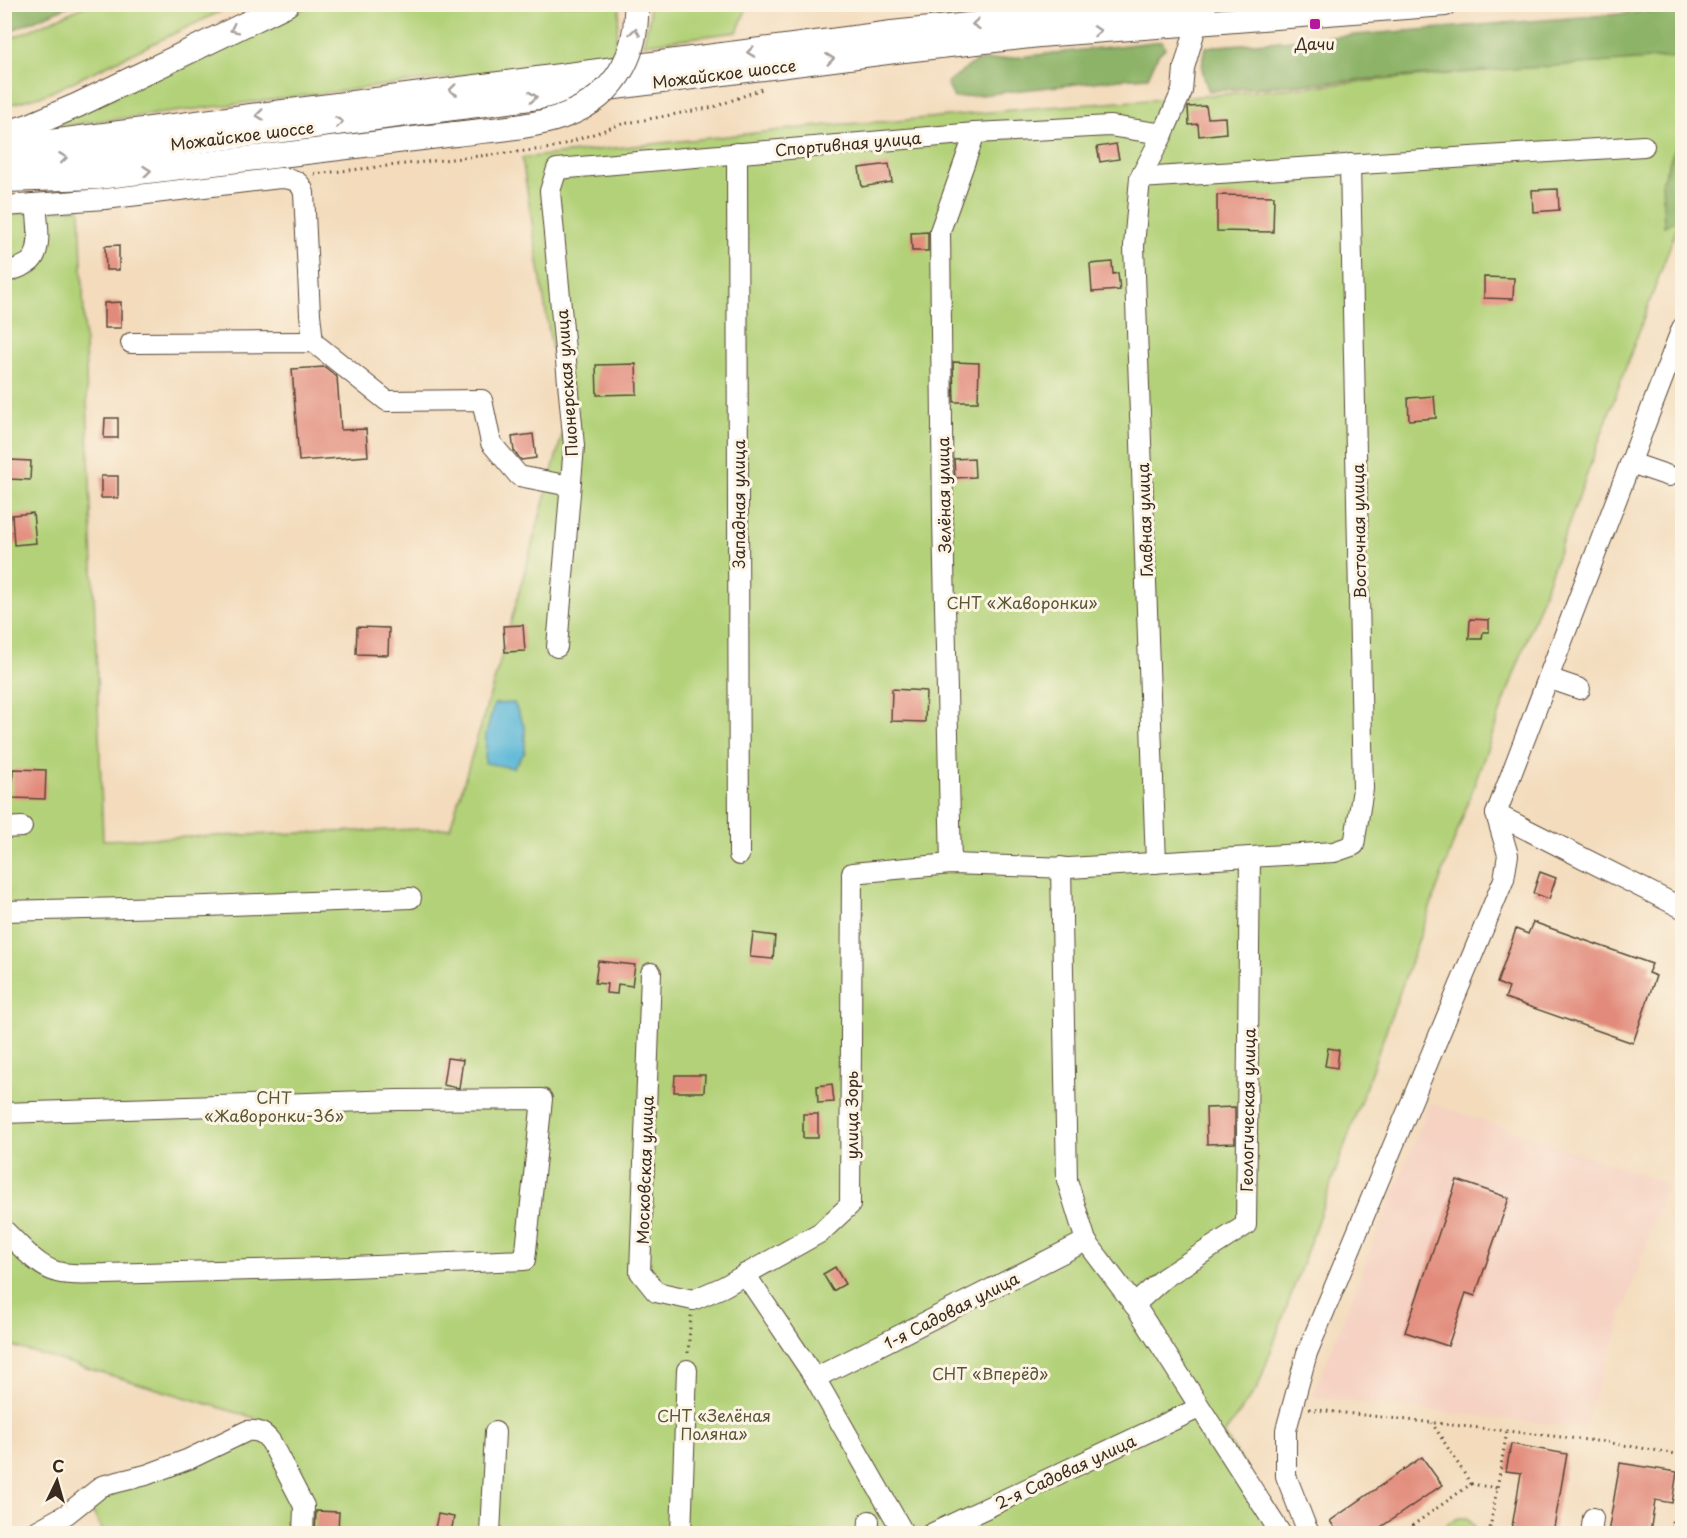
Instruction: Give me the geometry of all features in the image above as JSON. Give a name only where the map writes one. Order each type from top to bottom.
[{"type":"main road","points":[[4,134],[78,105],[287,4]]},
{"type":"main road","points":[[4,180],[98,177],[553,120],[579,111],[599,98],[615,82],[633,45],[636,4]]},
{"type":"main road","name":"Можайское шоссе","points":[[4,148],[892,33],[1044,17],[1201,9],[1445,4]]},
{"type":"main road","name":"Можайское шоссе","points":[[4,166],[895,51],[1039,35],[1201,9]]},
{"type":"street","points":[[1140,178],[1182,91],[1184,68],[1201,9]]},
{"type":"street","name":"Спортивная улица","points":[[550,191],[557,169],[975,132],[1110,126],[1162,134]]},
{"type":"street","name":"Зелёная улица","points":[[951,864],[943,520],[940,231],[975,132]]},
{"type":"street","points":[[1140,178],[1644,146]]},
{"type":"street","name":"Западная улица","points":[[737,153],[739,855]]},
{"type":"street","name":"Восточная улица","points":[[1250,857],[1334,852],[1354,845],[1363,789],[1350,164]]},
{"type":"street","points":[[4,206],[105,199],[280,178],[294,180],[303,188],[304,193],[313,342]]},
{"type":"street","name":"Главная улица","points":[[1140,178],[1134,246],[1156,863]]},
{"type":"street","name":"Пионерская улица","points":[[550,191],[574,446],[557,647]]},
{"type":"street","points":[[4,273],[30,262],[36,253],[38,242],[36,204]]},
{"type":"street","points":[[1310,1533],[1286,1476],[1286,1430],[1307,1353],[1504,879],[1508,855],[1496,814],[1683,328]]},
{"type":"street","points":[[131,343],[313,342],[387,401],[482,400],[490,443],[519,476],[570,486]]},
{"type":"street","points":[[1631,463],[1669,476]]},
{"type":"street","points":[[1548,678],[1580,689]]},
{"type":"street","points":[[1496,814],[1683,908]]},
{"type":"street","points":[[951,864],[1061,867],[1250,857]]},
{"type":"street","name":"Геологическая улица","points":[[1134,1305],[1164,1278],[1246,1225],[1250,857]]},
{"type":"street","name":"улица Зорь","points":[[693,1300],[723,1287],[821,1232],[850,1205],[852,873],[951,864]]},
{"type":"street","points":[[1061,867],[1067,1180],[1086,1241],[1134,1305],[1281,1533]]},
{"type":"street","points":[[4,911],[411,898]]},
{"type":"street","name":"Московская улица","points":[[651,973],[640,1272],[656,1292],[693,1300]]},
{"type":"street","points":[[4,1113],[397,1100],[542,1099],[525,1260],[303,1269],[80,1274],[57,1272],[40,1264],[4,1230]]},
{"type":"street","name":"1-я Садовая улица","points":[[815,1378],[1086,1241]]},
{"type":"street","points":[[745,1275],[815,1378],[904,1533]]},
{"type":"street","points":[[681,1533],[687,1370]]},
{"type":"street","name":"2-я Садовая улица","points":[[931,1533],[1199,1408]]},
{"type":"street","points":[[32,1533],[67,1514],[102,1486],[146,1475],[189,1459],[248,1431],[264,1433],[271,1442],[304,1506],[303,1533]]},
{"type":"street","points":[[490,1533],[495,1432]]},
{"type":"path","points":[[294,180],[303,175],[553,148],[622,124],[714,107],[766,87]]},
{"type":"path","points":[[687,1370],[693,1300]]},
{"type":"path","points":[[1292,1407],[1606,1442],[1683,1455]]},
{"type":"path","points":[[1432,1423],[1471,1484]]},
{"type":"path","points":[[1489,1533],[1507,1431]]},
{"type":"path","points":[[1408,1533],[1406,1530],[1471,1484],[1497,1488]]},
{"type":"path","points":[[1670,1533],[1673,1517],[1683,1519]]},
{"type":"shaded area","points":[[1430,1103],[1667,1183],[1584,1428],[1312,1397]]},
{"type":"green space","points":[[5,4],[71,4],[71,5],[5,33]]},
{"type":"green space","points":[[90,4],[234,5],[47,94],[5,106],[5,41]]},
{"type":"green space","points":[[746,4],[747,7],[737,32],[643,44],[650,16],[648,5]]},
{"type":"green space","points":[[311,5],[620,5],[614,57],[45,128]]},
{"type":"green space","points":[[1682,9],[1682,58],[1209,91],[1202,70],[1205,47]]},
{"type":"green space","points":[[1162,41],[1165,48],[1158,55],[1148,77],[954,98],[947,83],[975,62]]},
{"type":"green space","name":"СНТ «Жаворонки»","points":[[1682,53],[1682,213],[1258,1387],[1224,1434],[1289,1533],[104,1533],[85,1498],[247,1431],[265,1421],[5,1344],[4,215],[80,208],[103,840],[450,828],[499,665],[564,428],[522,158],[829,125],[1179,98]]},
{"type":"green space","points":[[1682,131],[1682,217],[1664,226],[1662,181]]},
{"type":"green space","points":[[1459,1518],[1468,1518],[1474,1525],[1476,1533],[1440,1533],[1449,1522]]},
{"type":"water","points":[[514,703],[525,728],[525,752],[513,768],[485,763],[486,734],[494,704]]},
{"type":"building","points":[[1206,106],[1208,118],[1225,117],[1226,133],[1199,136],[1198,124],[1189,125],[1188,107]]},
{"type":"building","points":[[1116,144],[1119,159],[1100,162],[1097,147]]},
{"type":"building","points":[[889,164],[892,182],[862,187],[859,168]]},
{"type":"building","points":[[1558,189],[1559,210],[1533,212],[1532,190]]},
{"type":"building","points":[[1217,195],[1274,196],[1273,232],[1217,231]]},
{"type":"building","points":[[928,232],[928,251],[912,251],[911,233]]},
{"type":"building","points":[[119,245],[119,270],[106,270],[105,246]]},
{"type":"building","points":[[1112,262],[1113,274],[1118,273],[1120,290],[1092,292],[1090,264]]},
{"type":"building","points":[[1484,277],[1514,278],[1513,299],[1484,298]]},
{"type":"building","points":[[121,302],[121,328],[104,328],[104,303]]},
{"type":"building","points":[[953,362],[979,363],[978,402],[954,402]]},
{"type":"building","points":[[636,364],[637,394],[597,395],[596,365]]},
{"type":"building","points":[[325,367],[337,377],[341,430],[366,429],[368,456],[299,461],[292,369]]},
{"type":"building","points":[[1434,396],[1436,418],[1409,420],[1408,398]]},
{"type":"building","points":[[105,418],[118,418],[118,438],[104,438]]},
{"type":"building","points":[[533,434],[536,458],[521,460],[514,451],[512,437]]},
{"type":"building","points":[[974,458],[975,477],[955,478],[954,459]]},
{"type":"building","points":[[10,460],[31,461],[30,480],[9,479]]},
{"type":"building","points":[[101,476],[118,476],[118,498],[101,498]]},
{"type":"building","points":[[33,513],[36,543],[14,545],[12,515]]},
{"type":"building","points":[[1470,619],[1489,620],[1489,632],[1483,632],[1482,639],[1469,639]]},
{"type":"building","points":[[523,625],[525,651],[505,652],[503,626]]},
{"type":"building","points":[[357,627],[389,628],[388,655],[356,654]]},
{"type":"building","points":[[892,689],[926,691],[925,722],[891,721]]},
{"type":"building","points":[[13,769],[46,770],[45,799],[12,798]]},
{"type":"building","points":[[1540,872],[1556,878],[1549,899],[1533,893]]},
{"type":"building","points":[[1533,922],[1652,964],[1648,973],[1656,976],[1633,1043],[1505,998],[1509,988],[1497,983],[1516,929],[1528,934]]},
{"type":"building","points":[[753,933],[775,936],[773,959],[750,957]]},
{"type":"building","points":[[598,961],[635,965],[632,986],[618,984],[617,994],[606,993],[607,984],[595,983]]},
{"type":"building","points":[[1328,1048],[1339,1050],[1337,1068],[1325,1066]]},
{"type":"building","points":[[447,1058],[463,1060],[459,1088],[443,1085]]},
{"type":"building","points":[[675,1075],[705,1075],[704,1092],[674,1092]]},
{"type":"building","points":[[832,1084],[834,1102],[818,1103],[817,1086]]},
{"type":"building","points":[[1235,1107],[1235,1143],[1207,1144],[1206,1108]]},
{"type":"building","points":[[803,1114],[818,1114],[818,1138],[803,1138]]},
{"type":"building","points":[[1457,1180],[1509,1198],[1475,1296],[1466,1293],[1448,1346],[1405,1332]]},
{"type":"building","points":[[835,1267],[845,1284],[833,1291],[823,1274]]},
{"type":"building","points":[[1511,1444],[1567,1454],[1553,1533],[1511,1533],[1521,1473],[1506,1471]]},
{"type":"building","points":[[1422,1457],[1442,1485],[1378,1529],[1382,1533],[1338,1533],[1330,1521]]},
{"type":"building","points":[[1620,1463],[1677,1472],[1672,1503],[1655,1500],[1650,1533],[1608,1533]]},
{"type":"building","points":[[316,1511],[339,1512],[338,1530],[315,1533]]},
{"type":"building","points":[[438,1514],[454,1517],[451,1533],[434,1533]]},
{"type":"place","name":"Дачи","points":[[1315,24]]},
{"type":"park label","name":"СНТ «Жаворонки-36»","points":[[274,1106]]},
{"type":"park label","name":"СНТ «Вперёд»","points":[[990,1373]]},
{"type":"park label","name":"СНТ «Зелёная Поляна»","points":[[714,1424]]}]
